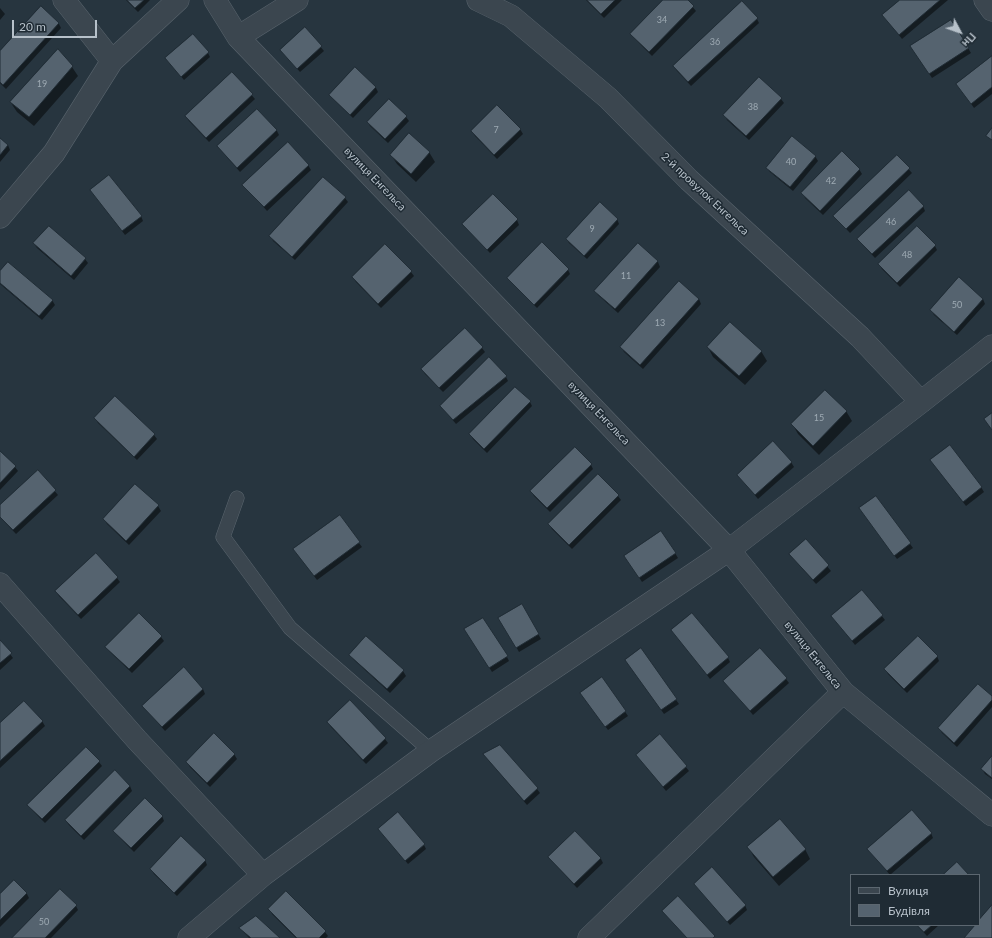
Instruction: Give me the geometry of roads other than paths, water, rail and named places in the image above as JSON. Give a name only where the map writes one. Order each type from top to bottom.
[{"type":"street","points":[[64,0],[112,61]]},
{"type":"street","points":[[0,217],[54,153],[112,61],[178,0]]},
{"type":"street","name":"вулиця Енгельса","points":[[215,0],[238,36],[729,550],[843,692],[992,815]]},
{"type":"street","points":[[238,36],[296,0]]},
{"type":"street","name":"2-й провулок Енгельса","points":[[478,0],[511,16],[608,98],[689,180],[860,337],[921,402]]},
{"type":"street","points":[[984,0],[992,10]]},
{"type":"street","points":[[189,938],[264,876],[431,751],[729,550],[992,346]]},
{"type":"street","points":[[0,584],[137,740],[264,876]]},
{"type":"street","points":[[589,938],[843,692]]},
{"type":"lane","points":[[237,498],[223,537],[290,628],[431,751]]}]
